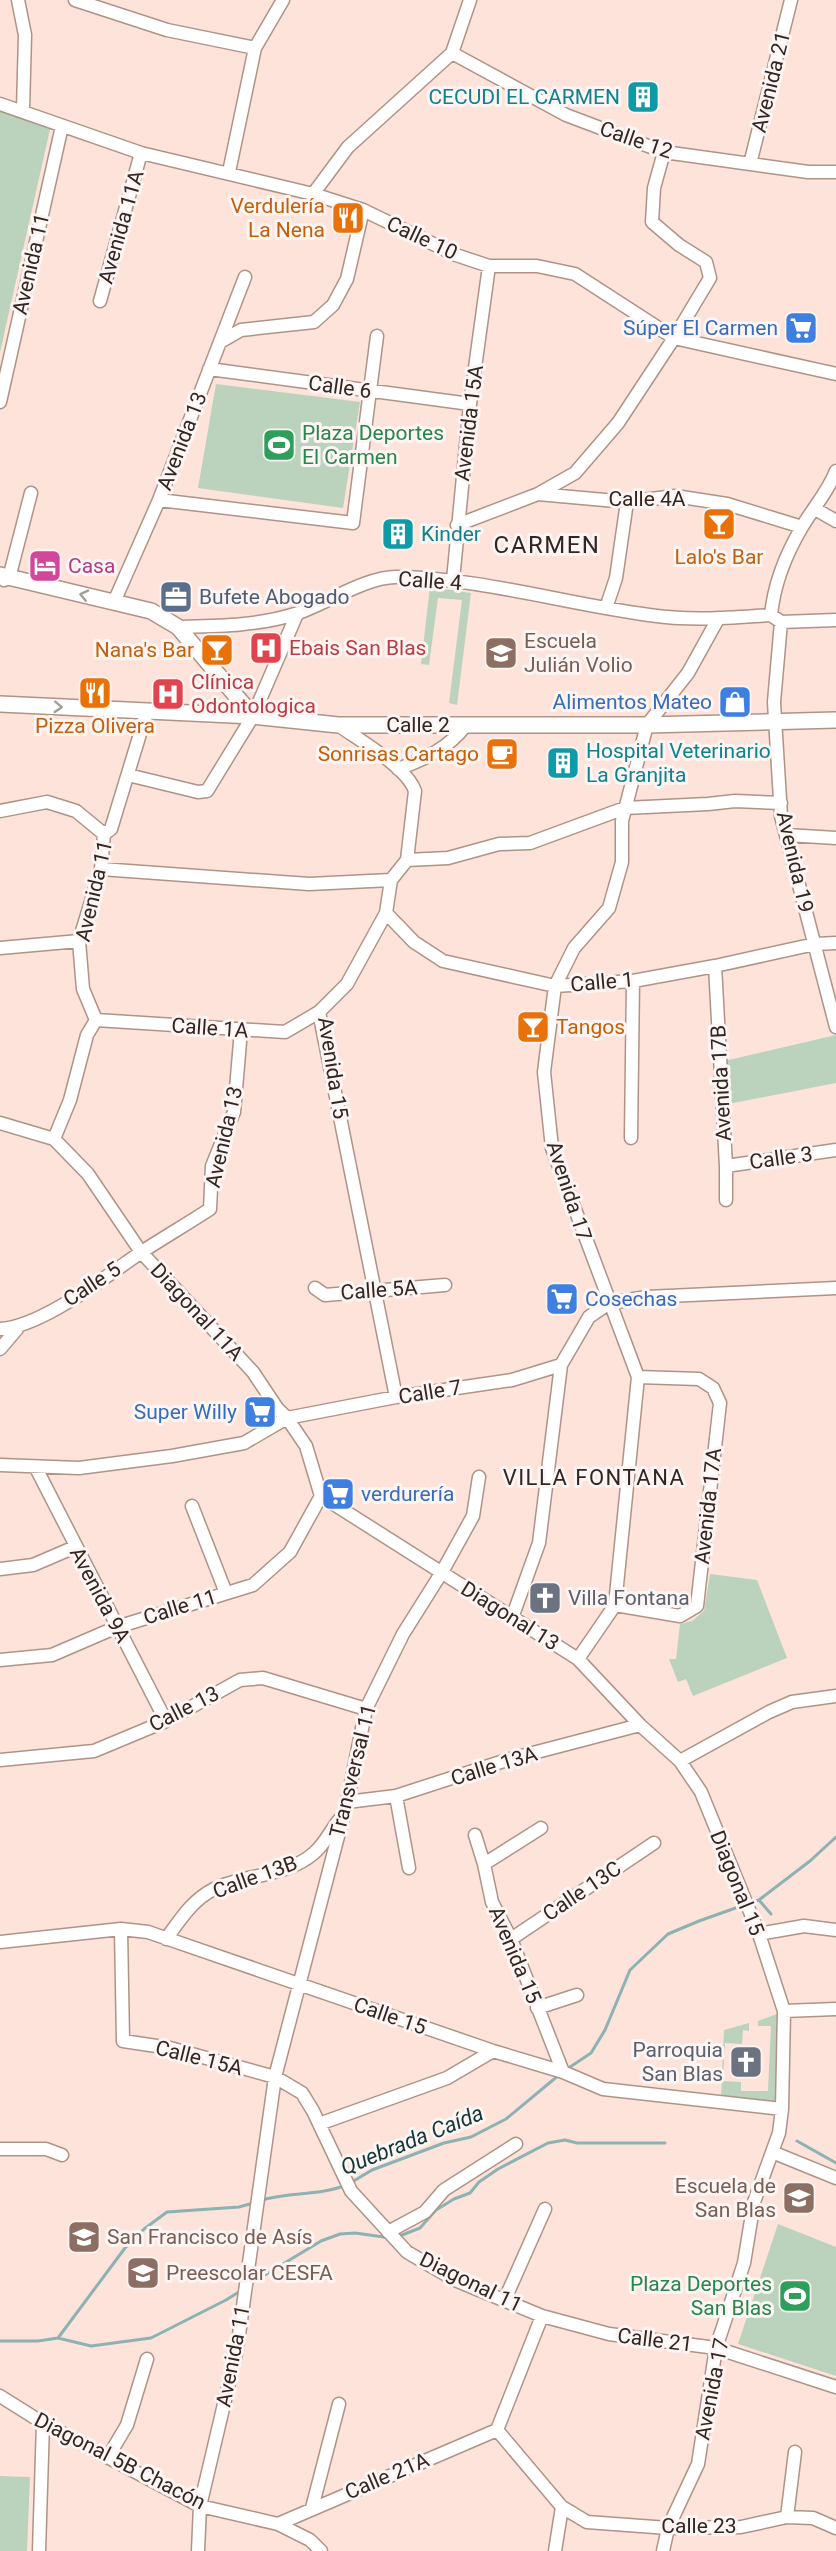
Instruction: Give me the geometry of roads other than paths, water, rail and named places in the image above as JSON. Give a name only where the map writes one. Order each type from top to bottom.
[{"type":"street","points":[[18,0],[26,34],[23,110]]},
{"type":"street","points":[[78,0],[166,30],[255,48]]},
{"type":"street","points":[[229,172],[255,48],[283,0]]},
{"type":"street","points":[[313,194],[348,147],[452,53],[470,0]]},
{"type":"street","name":"Avenida 21","points":[[750,164],[791,0]]},
{"type":"street","name":"Calle 12","points":[[452,53],[566,115],[664,152],[808,172],[836,172]]},
{"type":"street","name":"Calle 10","points":[[0,104],[23,110],[141,153],[229,172],[363,210],[456,255],[489,266],[537,267],[574,274],[674,338],[836,374]]},
{"type":"street","name":"Avenida 11","points":[[1,396],[62,126]]},
{"type":"street","points":[[538,494],[575,473],[618,423],[710,278],[706,262],[679,245],[652,222],[654,188],[664,152]]},
{"type":"street","name":"Avenida 11A","points":[[100,300],[141,153]]},
{"type":"street","points":[[220,342],[241,330],[314,322],[333,305],[347,279],[363,210]]},
{"type":"street","name":"Avenida 15A","points":[[453,580],[470,404],[489,266]]},
{"type":"street","name":"Avenida 13","points":[[114,602],[159,500],[245,277]]},
{"type":"street","points":[[159,500],[352,523],[377,336]]},
{"type":"street","name":"Calle 6","points":[[209,369],[470,404]]},
{"type":"street","name":"Avenida 19","points":[[836,471],[815,509],[802,526],[781,569],[776,619],[774,702],[777,720],[781,816],[836,1027]]},
{"type":"street","points":[[31,493],[3,578],[151,611],[178,627],[243,711]]},
{"type":"street","name":"Calle 4A","points":[[457,525],[538,494],[627,502],[675,496],[727,504],[802,526]]},
{"type":"street","points":[[606,608],[616,578],[627,502]]},
{"type":"street","points":[[815,509],[836,521]]},
{"type":"street","name":"Calle 4","points":[[178,627],[259,623],[297,614],[353,589],[394,576],[453,580],[650,616],[836,620]]},
{"type":"street","points":[[128,775],[198,792],[207,791],[243,711],[297,614]]},
{"type":"street","points":[[647,725],[688,673],[718,619]]},
{"type":"street","name":"Calle 2","points":[[0,704],[147,711],[243,711],[338,725],[647,725],[836,720]]},
{"type":"street","name":"Avenida 11","points":[[96,1020],[83,989],[79,941],[101,869],[104,834],[111,829],[147,711]]},
{"type":"street","points":[[398,770],[419,762],[443,748],[455,739],[466,724]]},
{"type":"street","points":[[101,869],[309,884],[391,880],[407,860],[415,790],[412,782],[398,770],[338,725]]},
{"type":"street","name":"Avenida 17","points":[[578,1659],[615,1605],[638,1377],[552,1148],[544,1072],[555,986],[574,948],[609,908],[622,862],[622,821],[647,725]]},
{"type":"street","points":[[407,860],[448,858],[499,844],[530,843],[625,808],[735,801],[781,803]]},
{"type":"street","points":[[0,811],[47,802],[76,811],[104,834]]},
{"type":"street","points":[[787,835],[836,838]]},
{"type":"street","name":"Avenida 15","points":[[391,880],[386,913],[347,984],[319,1012],[396,1397]]},
{"type":"street","name":"Calle 1","points":[[386,913],[414,942],[443,962],[555,986],[633,981],[814,944],[836,943]]},
{"type":"street","points":[[0,948],[79,941]]},
{"type":"street","name":"Avenida 17B","points":[[714,966],[726,1200]]},
{"type":"street","points":[[631,1138],[633,981]]},
{"type":"street","name":"Calle 1A","points":[[96,1020],[285,1032],[319,1012]]},
{"type":"street","points":[[0,1123],[54,1139],[70,1100],[87,1035],[96,1020]]},
{"type":"street","name":"Avenida 13","points":[[210,1209],[213,1166],[234,1112],[241,1030]]},
{"type":"street","name":"Diagonal 11A","points":[[54,1139],[88,1174],[141,1252],[253,1372],[306,1446],[321,1496]]},
{"type":"street","name":"Calle 3","points":[[726,1166],[836,1150]]},
{"type":"street","name":"Calle 5","points":[[0,1329],[16,1329],[82,1293],[141,1252],[210,1209]]},
{"type":"street","name":"Calle 5A","points":[[315,1288],[326,1294],[445,1286]]},
{"type":"street","points":[[512,1618],[540,1543],[561,1365],[589,1317],[609,1303],[647,1297],[836,1288]]},
{"type":"street","points":[[0,1349],[16,1329]]},
{"type":"street","name":"Calle 7","points":[[0,1465],[36,1468],[91,1466],[172,1456],[244,1443],[287,1418],[396,1397],[512,1380],[561,1365]]},
{"type":"street","name":"Avenida 17A","points":[[615,1605],[681,1616],[697,1606],[720,1403],[713,1388],[699,1379],[638,1377]]},
{"type":"street","name":"Avenida 9A","points":[[36,1468],[166,1721]]},
{"type":"street","points":[[442,1572],[473,1516],[479,1477]]},
{"type":"street","name":"Diagonal 13","points":[[321,1496],[578,1659],[640,1725],[680,1761]]},
{"type":"street","name":"Calle 11","points":[[0,1660],[52,1655],[117,1627],[253,1585],[290,1552],[321,1496]]},
{"type":"street","points":[[192,1506],[226,1593]]},
{"type":"street","points":[[0,1569],[33,1565],[75,1546]]},
{"type":"street","name":"Transversal 11","points":[[298,1984],[345,1808],[366,1709],[403,1634],[442,1572]]},
{"type":"street","name":"Calle 13","points":[[0,1760],[94,1751],[166,1721],[240,1680],[251,1677],[263,1678],[366,1709]]},
{"type":"street","points":[[680,1761],[769,1712],[792,1702],[836,1696]]},
{"type":"street","name":"Calle 13A","points":[[345,1808],[396,1796],[510,1759],[640,1725]]},
{"type":"street","name":"Diagonal 15","points":[[680,1761],[700,1792],[759,1934],[784,2012]]},
{"type":"street","points":[[396,1796],[409,1868]]},
{"type":"street","name":"Calle 13B","points":[[166,1939],[190,1906],[214,1889],[284,1869],[316,1852],[345,1808]]},
{"type":"street","points":[[484,1864],[541,1828]]},
{"type":"street","name":"Avenida 15","points":[[475,1835],[492,1902],[511,1939],[563,2072]]},
{"type":"street","name":"Calle 13C","points":[[511,1939],[654,1844]]},
{"type":"street","points":[[759,1934],[804,1926],[836,1930]]},
{"type":"street","name":"Calle 15","points":[[0,1942],[121,1929],[147,1932],[493,2051],[563,2072],[603,2089],[782,2109]]},
{"type":"street","name":"Calle 15A","points":[[121,1929],[123,2041],[170,2048],[275,2077]]},
{"type":"street","name":"Avenida 11","points":[[198,2551],[200,2506],[237,2349],[275,2077],[298,1984]]},
{"type":"street","points":[[537,2008],[577,1995]]},
{"type":"street","points":[[784,2012],[836,2009]]},
{"type":"street","name":"Avenida 17","points":[[663,2551],[668,2528],[698,2464],[716,2348],[744,2263],[754,2202],[779,2133],[782,2109],[784,2012]]},
{"type":"street","points":[[319,2124],[447,2078],[493,2051]]},
{"type":"street","name":"Diagonal 11","points":[[275,2077],[302,2093],[351,2192],[408,2252],[455,2280],[542,2316]]},
{"type":"street","points":[[388,2232],[425,2212],[444,2190],[516,2144]]},
{"type":"street","points":[[0,2150],[46,2149],[62,2156]]},
{"type":"street","points":[[772,2152],[836,2178]]},
{"type":"street","points":[[505,2299],[545,2208]]},
{"type":"street","points":[[542,2316],[497,2430],[562,2507],[555,2551]]},
{"type":"street","name":"Calle 21","points":[[542,2316],[609,2334],[716,2348],[836,2387]]},
{"type":"street","points":[[108,2457],[127,2425],[147,2359]]},
{"type":"street","name":"Diagonal 5B Chacón","points":[[0,2396],[43,2423],[200,2506],[278,2524],[310,2540],[321,2551]]},
{"type":"street","points":[[312,2508],[339,2404]]},
{"type":"street","points":[[39,2551],[43,2423]]},
{"type":"street","name":"Calle 21A","points":[[278,2524],[497,2430]]},
{"type":"street","points":[[787,2517],[795,2452]]},
{"type":"street","name":"Calle 23","points":[[562,2507],[587,2522],[668,2528],[741,2527],[787,2517],[813,2518],[836,2528]]},
{"type":"waterway","points":[[759,1900],[810,1861],[836,1837]]},
{"type":"waterway","name":"Quebrada Caída","points":[[750,1903],[759,1900],[771,1914]]},
{"type":"waterway","name":"Quebrada Caída","points":[[567,2069],[591,2053],[605,2030],[630,1970],[668,1934],[744,1905]]},
{"type":"waterway","name":"Quebrada Caída","points":[[352,2182],[372,2170],[444,2143],[471,2137],[506,2119],[559,2075]]},
{"type":"waterway","points":[[397,2237],[420,2228],[436,2210],[470,2193],[479,2182],[498,2169],[548,2143],[565,2140],[577,2143],[665,2143]]},
{"type":"waterway","points":[[797,2141],[836,2163]]},
{"type":"waterway","name":"Quebrada Caída","points":[[262,2200],[325,2191],[346,2185]]},
{"type":"waterway","name":"Quebrada Caída","points":[[58,2338],[125,2248],[144,2229],[167,2212],[239,2207],[253,2203]]},
{"type":"waterway","points":[[250,2284],[321,2241],[340,2234],[355,2233],[391,2238]]},
{"type":"waterway","points":[[0,2341],[38,2341],[58,2338],[91,2346],[151,2338],[242,2290]]},
{"type":"place","name":"CECUDI EL CARMEN","points":[[643,97]]},
{"type":"place","name":"Verdulería La Nena","points":[[348,218]]},
{"type":"place","name":"Súper El Carmen","points":[[801,328]]},
{"type":"place","name":"Plaza Deportes El Carmen","points":[[279,445]]},
{"type":"place","name":"Lalo's Bar","points":[[719,524]]},
{"type":"place","name":"Kinder","points":[[398,534]]},
{"type":"place","name":"Casa","points":[[45,566]]},
{"type":"place","name":"Bufete Abogado","points":[[176,597]]},
{"type":"place","name":"Ebais San Blas","points":[[266,648]]},
{"type":"place","name":"Nana's Bar","points":[[217,650]]},
{"type":"place","name":"Escuela Julián Volio","points":[[501,653]]},
{"type":"place","name":"Pizza Olivera","points":[[95,693]]},
{"type":"place","name":"Clínica Odontologica","points":[[168,694]]},
{"type":"place","name":"Alimentos Mateo","points":[[735,702]]},
{"type":"place","name":"Sonrisas Cartago","points":[[502,754]]},
{"type":"place","name":"Hospital Veterinario La Granjita","points":[[563,763]]},
{"type":"place","name":"Tangos","points":[[533,1027]]},
{"type":"place","name":"Cosechas","points":[[562,1299]]},
{"type":"place","name":"Super Willy","points":[[260,1412]]},
{"type":"place","name":"verdurería","points":[[338,1494]]},
{"type":"place","name":"Villa Fontana","points":[[545,1598]]},
{"type":"place","name":"Parroquia San Blas","points":[[746,2062]]},
{"type":"place","name":"Escuela de San Blas","points":[[799,2198]]},
{"type":"place","name":"San Francisco de Asís","points":[[84,2237]]},
{"type":"place","name":"Preescolar CESFA","points":[[143,2273]]},
{"type":"place","name":"Plaza Deportes San Blas","points":[[795,2296]]},
{"type":"district","name":"CARMEN","points":[[547,545]]},
{"type":"district","name":"VILLA FONTANA","points":[[594,1477]]}]
